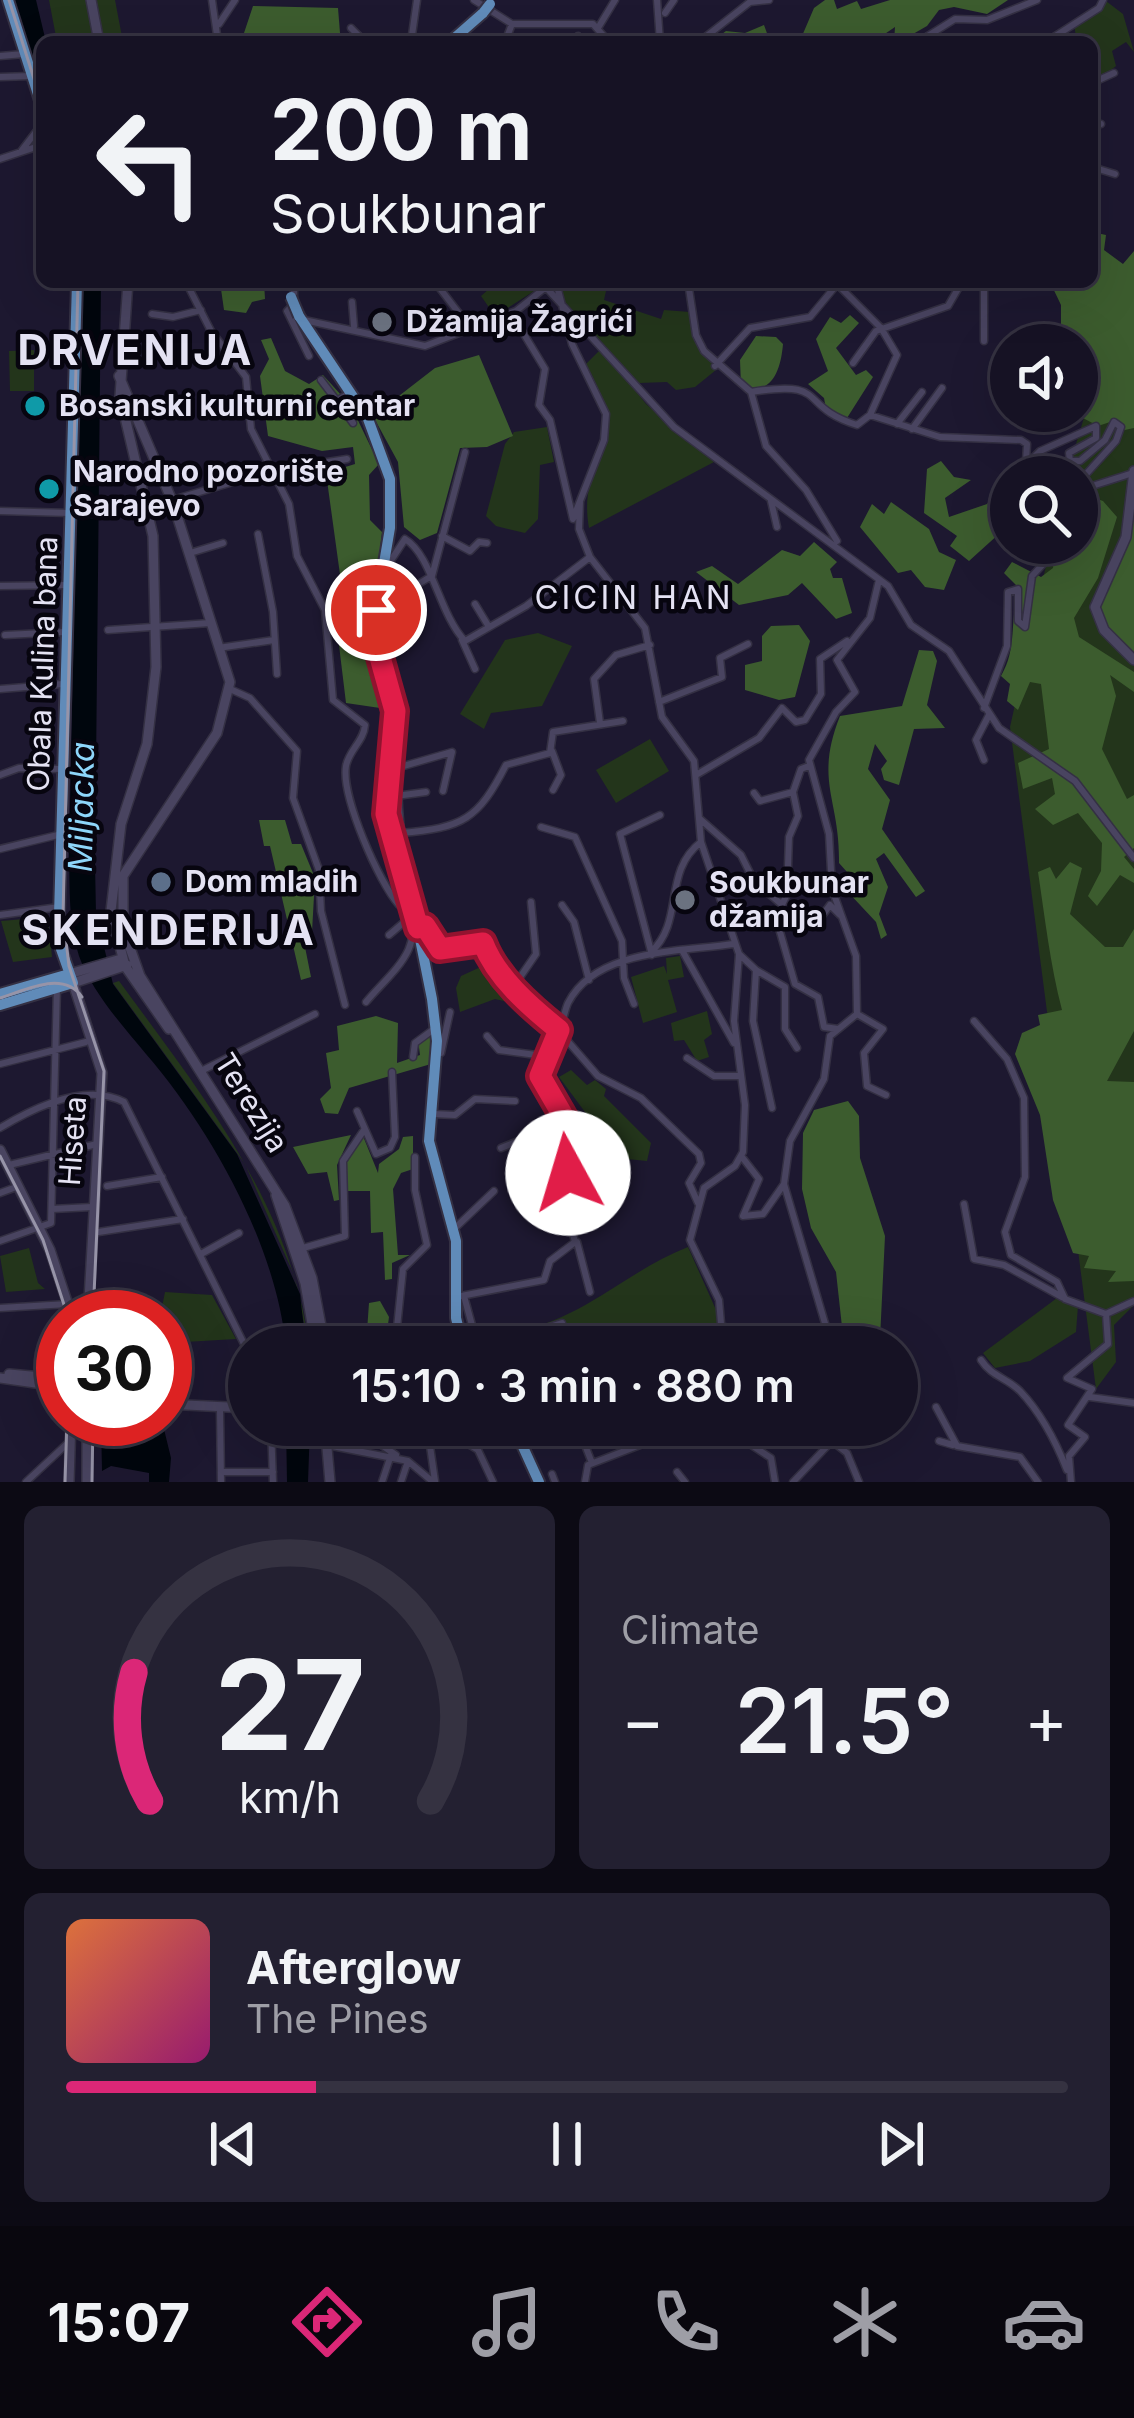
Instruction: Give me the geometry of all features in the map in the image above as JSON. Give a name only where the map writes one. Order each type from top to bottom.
[{"type":"main road","points":[[8,0],[36,90]]},
{"type":"main road","points":[[91,0],[98,36]]},
{"type":"main road","points":[[456,36],[489,6]]},
{"type":"main road","name":"Obala Kulina bana","points":[[77,288],[75,514],[59,907],[77,977]]},
{"type":"main road","points":[[121,963],[111,911],[116,859],[124,809],[150,725],[156,630],[155,552],[119,376],[127,288]]},
{"type":"main road","points":[[290,288],[296,316],[368,419],[390,479],[390,529],[376,638],[396,726],[391,814],[435,1029],[431,1155],[453,1231],[462,1326]]},
{"type":"main road","points":[[119,376],[173,503],[230,689],[217,733],[131,861],[121,889],[121,963]]},
{"type":"main road","points":[[1134,472],[1126,538],[1100,585],[1095,607],[1104,630],[1134,660]]},
{"type":"main road","points":[[116,859],[131,861]]},
{"type":"main road","points":[[0,994],[121,963]]},
{"type":"main road","name":"Terezija","points":[[121,963],[150,1009],[203,1070],[274,1190],[303,1248],[316,1326]]},
{"type":"main road","points":[[0,1005],[77,977]]},
{"type":"main road","name":"Hiseta","points":[[77,977],[100,1058],[89,1290]]},
{"type":"main road","points":[[0,1150],[40,1229],[64,1290]]},
{"type":"main road","name":"Terezija","points":[[274,1190],[315,1326]]},
{"type":"main road","points":[[0,1376],[36,1380]]},
{"type":"main road","points":[[192,1406],[228,1409]]},
{"type":"main road","points":[[69,1482],[70,1446]]},
{"type":"main road","points":[[87,1446],[87,1482]]},
{"type":"main road","points":[[523,1446],[539,1482]]},
{"type":"main road","points":[[325,1448],[330,1481]]},
{"type":"street","points":[[212,0],[218,36]]},
{"type":"street","points":[[217,28],[235,0]]},
{"type":"street","points":[[412,36],[417,0]]},
{"type":"street","points":[[474,0],[512,24],[598,28],[604,36]]},
{"type":"street","points":[[598,28],[615,0]]},
{"type":"street","points":[[657,0],[660,36]]},
{"type":"street","points":[[664,14],[674,0]]},
{"type":"street","points":[[707,36],[750,2],[769,0]]},
{"type":"street","points":[[927,36],[955,19],[987,20],[1037,0]]},
{"type":"street","points":[[1055,36],[1099,8],[1103,0]]},
{"type":"street","points":[[508,36],[512,24]]},
{"type":"street","points":[[351,28],[359,36]]},
{"type":"street","points":[[0,56],[23,54]]},
{"type":"street","points":[[1098,80],[1114,73]]},
{"type":"street","points":[[0,77],[31,76]]},
{"type":"street","points":[[20,152],[36,132]]},
{"type":"street","points":[[0,159],[36,147]]},
{"type":"street","points":[[1098,169],[1115,174]]},
{"type":"street","points":[[193,288],[201,310],[246,377],[251,428],[290,504],[297,556],[325,610],[333,700],[364,724],[345,773],[378,877],[440,949],[483,943],[489,964],[514,986],[534,1014],[559,1030],[598,1076],[640,1099],[698,1154],[700,1163],[689,1183],[698,1203]]},
{"type":"street","points":[[291,288],[309,356]]},
{"type":"street","points":[[440,288],[471,329]]},
{"type":"street","points":[[296,316],[420,347],[516,310],[540,288]]},
{"type":"street","points":[[546,288],[667,421],[771,501],[844,549],[894,594],[911,625],[949,651],[987,711],[1014,742],[1076,781],[1134,858]]},
{"type":"street","points":[[516,310],[516,321],[545,369],[546,387],[539,405],[550,420],[573,519],[604,440],[606,414],[572,344],[557,288]]},
{"type":"street","points":[[689,288],[696,335],[716,366],[751,392],[766,446],[806,490],[844,549]]},
{"type":"street","points":[[716,366],[750,328],[804,321],[834,288]]},
{"type":"street","points":[[751,392],[791,385],[849,423],[862,424],[870,416],[897,362],[881,328],[842,288]]},
{"type":"street","points":[[853,363],[881,328],[948,306],[958,288]]},
{"type":"street","points":[[983,288],[984,341]]},
{"type":"street","points":[[352,302],[356,329]]},
{"type":"street","points":[[152,314],[173,317],[201,310]]},
{"type":"street","points":[[321,380],[353,422]]},
{"type":"street","points":[[913,429],[942,388]]},
{"type":"street","points":[[898,424],[922,392]]},
{"type":"street","points":[[337,401],[349,393]]},
{"type":"street","points":[[870,416],[954,439],[1021,440],[1027,444],[1026,456]]},
{"type":"street","points":[[1085,456],[1105,440],[1114,422],[1121,428],[1116,441],[1098,460]]},
{"type":"street","points":[[1036,456],[1096,426],[1096,438],[1069,456]]},
{"type":"street","points":[[415,586],[430,578],[465,452]]},
{"type":"street","points":[[0,511],[101,514],[148,508],[270,471],[347,458]]},
{"type":"street","points":[[1098,485],[1134,472]]},
{"type":"street","points":[[580,501],[579,529],[590,557],[638,614],[650,645],[659,702],[696,773],[701,842],[725,903],[733,944],[756,970],[785,987],[785,1029],[797,1048]]},
{"type":"street","points":[[771,501],[777,527]]},
{"type":"street","points":[[258,534],[277,674]]},
{"type":"street","points":[[442,536],[470,551],[479,542],[488,543]]},
{"type":"street","points":[[382,569],[393,564],[404,539],[418,550],[437,602],[475,670]]},
{"type":"street","points":[[190,553],[224,543]]},
{"type":"street","points":[[462,640],[489,627],[590,557]]},
{"type":"street","points":[[984,760],[976,740],[1007,646],[1008,592],[1018,590],[1018,621],[1025,627],[1032,576],[1043,564]]},
{"type":"street","points":[[696,773],[759,738],[782,708],[796,722],[805,720],[821,694],[820,659],[850,639],[869,618],[879,580]]},
{"type":"street","points":[[0,586],[70,584]]},
{"type":"street","points":[[475,604],[489,627]]},
{"type":"street","points":[[107,630],[210,623]]},
{"type":"street","points":[[5,635],[68,632]]},
{"type":"street","points":[[838,1029],[824,1027],[818,997],[800,988],[789,971],[776,918],[788,894],[789,837],[798,816],[793,792],[801,769],[809,766],[836,712],[855,692],[837,665],[850,639]]},
{"type":"street","points":[[218,648],[274,640]]},
{"type":"street","points":[[659,702],[722,677],[722,657],[748,644]]},
{"type":"street","points":[[600,723],[594,680],[616,655],[650,645]]},
{"type":"street","points":[[0,688],[66,684]]},
{"type":"street","points":[[230,689],[250,698],[297,751],[294,801],[319,870],[321,911],[345,1005]]},
{"type":"street","points":[[553,790],[561,775],[552,751],[554,733],[623,721]]},
{"type":"street","points":[[366,1002],[412,947],[413,916],[400,833],[391,814],[400,766],[449,751],[443,791]]},
{"type":"street","points":[[400,833],[435,830],[469,816],[501,783],[506,765],[552,751]]},
{"type":"street","points":[[809,766],[829,834],[832,889],[856,956],[857,1015]]},
{"type":"street","points":[[0,775],[17,769],[64,769]]},
{"type":"street","points":[[395,796],[426,792]]},
{"type":"street","points":[[754,793],[760,801],[793,792]]},
{"type":"street","points":[[651,953],[620,832],[660,815]]},
{"type":"street","points":[[698,816],[741,855],[754,881],[781,904]]},
{"type":"street","points":[[541,826],[575,837],[608,904],[634,1004]]},
{"type":"street","points":[[0,849],[62,834]]},
{"type":"street","points":[[651,953],[671,921],[677,873],[701,842]]},
{"type":"street","points":[[514,986],[536,954],[531,902]]},
{"type":"street","points":[[562,905],[574,922],[589,982]]},
{"type":"street","points":[[816,924],[830,905],[859,934]]},
{"type":"street","points":[[0,915],[59,907]]},
{"type":"street","points":[[389,935],[413,916]]},
{"type":"street","points":[[590,1292],[567,1217],[573,1194],[567,1166],[572,1146],[566,1122],[541,1082],[544,1056],[568,1004],[589,982],[626,960],[733,944]]},
{"type":"street","points":[[683,952],[735,1044]]},
{"type":"street","points":[[739,954],[734,1022],[741,1076],[742,1157],[758,1179],[743,1216],[764,1214],[784,1184]]},
{"type":"street","points":[[756,970],[753,1021],[772,1108]]},
{"type":"street","points":[[0,1241],[50,1226],[57,988]]},
{"type":"street","points":[[787,994],[800,988]]},
{"type":"street","points":[[434,1075],[450,1012]]},
{"type":"street","points":[[203,1070],[315,1013]]},
{"type":"street","points":[[826,1326],[784,1184],[790,1141],[807,1103],[820,1089],[825,1048],[838,1029],[857,1015]]},
{"type":"street","points":[[857,1015],[883,1029],[867,1045],[864,1058],[867,1086],[886,1095]]},
{"type":"street","points":[[734,1022],[753,1021]]},
{"type":"street","points":[[974,1021],[1007,1059],[1024,1098],[1025,1177],[1007,1215],[1007,1246],[1020,1264],[1057,1282],[1064,1299]]},
{"type":"street","points":[[413,1057],[415,1043],[435,1029]]},
{"type":"street","points":[[488,1036],[499,1050],[544,1056]]},
{"type":"street","points":[[0,1064],[86,1042]]},
{"type":"street","points":[[687,1058],[714,1076],[741,1076]]},
{"type":"street","points":[[357,1112],[378,1154],[393,1145],[392,1072]]},
{"type":"street","points":[[0,1128],[33,1108],[55,1103],[100,1095],[124,1102],[236,1326]]},
{"type":"street","points":[[429,1114],[455,1115],[475,1099],[515,1101]]},
{"type":"street","points":[[501,1148],[566,1122]]},
{"type":"street","points":[[303,1248],[344,1236],[343,1161],[364,1130]]},
{"type":"street","points":[[9,1165],[97,1144]]},
{"type":"street","points":[[572,1146],[620,1156],[627,1168]]},
{"type":"street","points":[[401,1326],[403,1269],[427,1245],[415,1190],[415,1157]]},
{"type":"street","points":[[725,1326],[719,1300],[690,1240],[704,1189],[742,1157]]},
{"type":"street","points":[[107,1186],[162,1177]]},
{"type":"street","points":[[0,1192],[20,1186]]},
{"type":"street","points":[[453,1231],[494,1191]]},
{"type":"street","points":[[964,1204],[974,1259],[1004,1265],[1064,1299],[1106,1314],[1134,1301]]},
{"type":"street","points":[[52,1210],[92,1207]]},
{"type":"street","points":[[91,1233],[183,1219]]},
{"type":"street","points":[[201,1254],[238,1233]]},
{"type":"street","points":[[470,1326],[460,1297],[544,1280],[550,1261],[575,1239]]},
{"type":"street","points":[[0,1308],[36,1306]]},
{"type":"street","points":[[1070,1478],[1071,1453],[1085,1437],[1068,1425],[1074,1409],[1092,1389],[1067,1378],[1108,1344],[1106,1314]]},
{"type":"street","points":[[552,1326],[562,1323]]},
{"type":"street","points":[[981,1360],[994,1377],[1021,1392],[1052,1436],[1070,1478]]},
{"type":"street","points":[[1090,1396],[1134,1403]]},
{"type":"street","points":[[935,1407],[956,1446]]},
{"type":"street","points":[[220,1409],[221,1477],[273,1472]]},
{"type":"street","points":[[793,1482],[832,1441],[847,1453],[859,1482]]},
{"type":"street","points":[[939,1441],[1020,1457],[1038,1482]]},
{"type":"street","points":[[325,1448],[334,1443],[399,1458]]},
{"type":"street","points":[[26,1482],[65,1446]]},
{"type":"street","points":[[272,1446],[273,1482]]},
{"type":"street","points":[[386,1446],[434,1482]]},
{"type":"street","points":[[430,1446],[434,1482]]},
{"type":"street","points":[[471,1446],[493,1482]]},
{"type":"street","points":[[585,1446],[592,1463]]},
{"type":"street","points":[[585,1482],[583,1470],[592,1463],[637,1446]]},
{"type":"street","points":[[753,1446],[771,1458],[775,1482]]},
{"type":"street","points":[[382,1482],[399,1458]]},
{"type":"street","points":[[399,1458],[400,1482]]},
{"type":"street","points":[[677,1472],[686,1482]]},
{"type":"green space","points":[[49,0],[115,0],[122,36],[56,36]]},
{"type":"green space","points":[[825,0],[834,0],[837,9],[857,1],[861,9],[890,0],[1008,0],[987,14],[954,7],[939,10],[927,26],[910,36],[894,36],[895,27],[882,36],[802,36],[814,8]]},
{"type":"green space","points":[[1106,1],[1123,14],[1134,52],[1126,42],[1112,51],[1116,66],[1098,80],[1098,36],[1076,36],[1074,25]]},
{"type":"green space","points":[[253,6],[338,8],[340,33],[243,36]]},
{"type":"green space","points":[[764,25],[768,36],[719,36],[726,31],[745,33]]},
{"type":"green space","points":[[1098,233],[1106,235],[1104,250],[1123,264],[1134,251],[1134,428],[1120,431],[1116,420],[1098,426],[1098,324],[1061,324],[1061,305],[1053,288],[1098,288]]},
{"type":"green space","points":[[1134,253],[1134,1305],[1114,1325],[1116,1362],[1096,1389],[1010,727],[1046,564],[1098,564],[1098,456],[1072,456],[1080,432],[1098,432],[1098,372]]},
{"type":"green space","points":[[221,288],[264,288],[265,299],[252,302],[246,313],[224,310]]},
{"type":"green space","points":[[490,288],[539,288],[495,316],[481,296]]},
{"type":"green space","points":[[561,288],[607,288],[604,300],[661,319],[664,310],[690,312],[696,339],[716,370],[695,387],[676,390],[667,382],[639,383],[565,302]]},
{"type":"green space","points":[[850,315],[859,323],[836,348],[856,375],[866,370],[873,377],[847,418],[826,409],[824,398],[808,384],[828,371],[816,339],[830,317],[841,323]]},
{"type":"green space","points":[[756,336],[776,337],[783,344],[773,379],[752,389],[741,386],[740,360]]},
{"type":"green space","points":[[271,338],[285,371],[309,384],[323,375],[351,406],[379,464],[369,475],[370,520],[382,532],[370,639],[380,708],[346,703],[338,637],[346,618],[326,473],[355,464],[353,447],[322,451],[268,436],[260,376],[269,359],[261,340]]},
{"type":"green space","points":[[602,348],[646,404],[714,462],[589,528],[590,484],[606,416],[586,364]]},
{"type":"green space","points":[[34,350],[34,391],[10,391],[9,351]]},
{"type":"green space","points":[[479,355],[513,436],[487,447],[460,448],[437,533],[420,540],[404,527],[398,462],[373,416],[435,368]]},
{"type":"green space","points":[[547,427],[554,462],[540,465],[538,519],[525,533],[496,526],[486,516],[505,444],[514,432]]},
{"type":"green space","points":[[941,461],[954,477],[971,480],[945,498],[949,517],[990,500],[990,542],[969,561],[950,546],[957,536],[924,513],[927,469]]},
{"type":"green space","points":[[1134,481],[1134,657],[1107,630],[1098,606],[1123,554]]},
{"type":"green space","points":[[1098,499],[1103,501],[1117,517],[1098,578],[1074,618],[1079,637],[1134,672],[1134,692],[1110,675],[1116,696],[1102,749],[1127,799],[1134,795],[1134,848],[1124,857],[1134,869],[1134,883],[1120,875],[1097,906],[1088,896],[1101,871],[1102,843],[1078,813],[1053,825],[1035,809],[1055,794],[1052,778],[1023,789],[1018,763],[1049,749],[1041,684],[1030,682],[1018,710],[1007,701],[1010,684],[1001,676],[1010,655],[1019,588],[1004,573],[1011,564],[1041,577],[1053,564],[1098,564]]},
{"type":"green space","points":[[891,502],[929,529],[939,552],[956,560],[944,590],[925,587],[911,570],[898,573],[860,527],[872,504],[884,514]]},
{"type":"green space","points":[[814,542],[837,562],[830,569],[833,578],[842,578],[852,613],[836,619],[802,583],[788,595],[739,605],[696,572],[712,566],[738,584],[782,550],[800,556]]},
{"type":"green space","points":[[799,625],[810,641],[795,697],[779,700],[745,690],[745,665],[762,661],[762,636],[771,626]]},
{"type":"green space","points":[[538,633],[572,646],[542,706],[491,713],[484,729],[460,714],[505,640]]},
{"type":"green space","points":[[919,650],[933,651],[937,661],[927,705],[945,728],[914,729],[899,785],[884,780],[881,769],[887,761],[875,744],[868,769],[890,800],[882,829],[925,891],[916,897],[884,853],[876,859],[888,887],[879,914],[887,935],[881,939],[876,922],[847,891],[847,872],[839,863],[829,758],[840,716],[902,706]]},
{"type":"green space","points":[[650,739],[669,771],[616,803],[596,770]]},
{"type":"green space","points":[[259,820],[285,820],[292,844],[301,844],[315,878],[312,932],[303,937],[311,977],[301,980],[270,846],[264,846]]},
{"type":"green space","points":[[1070,862],[1082,868],[1070,914],[1105,947],[1123,947],[1134,929],[1134,1031],[1107,1081],[1134,1082],[1134,1281],[1108,1282],[1116,1271],[1084,1268],[1089,1256],[1073,1253],[1053,1200],[1040,1115],[1015,1054],[1022,1033],[1040,1025],[1038,1015],[1062,1010],[1038,872],[1050,867],[1056,879]]},
{"type":"green space","points":[[48,917],[52,957],[13,962],[1,921]]},
{"type":"green space","points":[[680,956],[684,977],[668,980],[677,1012],[643,1023],[631,977],[664,966],[667,974],[666,958]]},
{"type":"green space","points":[[485,965],[502,978],[521,1005],[495,999],[460,1012],[456,988],[461,976]]},
{"type":"green space","points":[[119,981],[181,1065],[243,1161],[113,983]]},
{"type":"green space","points":[[707,1011],[712,1034],[704,1040],[709,1057],[697,1061],[684,1040],[674,1041],[671,1023]]},
{"type":"green space","points":[[376,1016],[398,1023],[397,1063],[420,1055],[418,1040],[430,1033],[431,1064],[349,1088],[338,1114],[325,1113],[320,1099],[331,1088],[326,1053],[339,1050],[337,1026]]},
{"type":"green space","points":[[571,1070],[587,1085],[595,1080],[606,1089],[604,1096],[651,1143],[647,1161],[627,1159],[616,1136],[602,1135],[559,1077]]},
{"type":"green space","points":[[848,1101],[859,1116],[860,1158],[885,1236],[881,1326],[842,1326],[836,1272],[811,1228],[802,1189],[803,1133],[814,1110]]},
{"type":"green space","points":[[351,1135],[337,1165],[339,1200],[334,1201],[327,1172],[308,1174],[293,1147]]},
{"type":"green space","points":[[363,1136],[378,1173],[379,1164],[399,1149],[403,1137],[413,1136],[413,1169],[401,1173],[393,1189],[398,1255],[410,1255],[392,1263],[392,1279],[385,1280],[383,1232],[371,1233],[370,1191],[344,1191],[346,1164]]},
{"type":"green space","points":[[247,1169],[263,1198],[290,1267]]},
{"type":"green space","points":[[688,1247],[721,1321],[711,1326],[536,1326],[566,1315]]},
{"type":"green space","points":[[29,1248],[38,1283],[45,1289],[6,1292],[0,1256]]},
{"type":"green space","points":[[192,1294],[212,1295],[229,1326],[228,1339],[192,1342]]},
{"type":"green space","points":[[1057,1298],[1078,1306],[1076,1332],[1030,1361],[995,1368],[983,1353]]},
{"type":"green space","points":[[380,1301],[389,1317],[388,1326],[367,1326],[369,1303]]},
{"type":"water","points":[[13,0],[36,0],[45,36],[36,36],[36,72]]},
{"type":"water","name":"Miljacka","points":[[81,288],[101,288],[96,914],[113,984],[237,1154],[300,1294],[304,1326],[283,1326],[269,1268],[236,1190],[170,1084],[100,995],[75,944],[70,906]]},
{"type":"water","points":[[102,1446],[168,1446],[169,1482],[149,1482],[149,1473],[111,1466],[102,1471]]},
{"type":"water","points":[[286,1446],[309,1446],[308,1482],[287,1482]]},
{"type":"tram line","points":[[9,0],[36,85]]},
{"type":"tram line","points":[[78,288],[63,916],[69,966],[104,1071],[94,1290]]},
{"type":"tram line","points":[[0,998],[55,983],[82,997]]},
{"type":"tram line","points":[[0,1156],[43,1240],[59,1290]]},
{"type":"tram line","points":[[65,1482],[66,1446]]},
{"type":"tram line","points":[[92,1482],[93,1446]]},
{"type":"place","name":"Džamija Žagrići","points":[[382,322]]},
{"type":"place","name":"Bosanski kulturni centar","points":[[35,406]]},
{"type":"place","name":"Narodno pozorište Sarajevo","points":[[49,489]]},
{"type":"place","name":"Dom mladih","points":[[161,882]]},
{"type":"place","name":"Soukbunar džamija","points":[[685,900]]},
{"type":"district","name":"DRVENIJA","points":[[136,350]]},
{"type":"district","name":"CICIN HAN","points":[[634,597]]},
{"type":"district","name":"SKENDERIJA","points":[[169,930]]},
{"type":"route","points":[[376,610],[378,650],[395,711],[388,830],[418,928],[425,926],[440,949],[483,943],[489,964],[500,970],[534,1014],[559,1030],[544,1056],[540,1076],[573,1133],[568,1173]]}]
